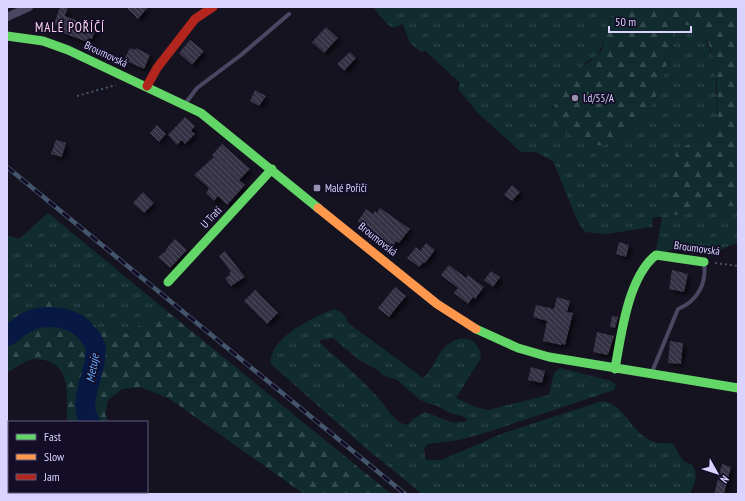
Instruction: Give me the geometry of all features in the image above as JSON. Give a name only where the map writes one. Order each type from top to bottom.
[{"type":"main road","points":[[147,86],[157,68],[195,18],[213,7]]},
{"type":"main road","name":"Broumovská","points":[[7,36],[43,41],[68,50],[129,77],[202,113],[220,126],[438,304],[474,328],[503,342],[537,353],[614,369],[712,381],[738,388]]},
{"type":"main road","name":"U Trati","points":[[168,282],[272,169]]},
{"type":"main road","name":"Broumovská","points":[[614,369],[626,311],[641,274],[651,257],[656,255],[704,262]]},
{"type":"street","points":[[7,17],[29,7]]},
{"type":"lane","points":[[185,104],[197,88],[241,55],[289,14]]},
{"type":"lane","points":[[652,373],[678,309],[688,305],[697,296],[705,281],[704,262]]},
{"type":"path","points":[[77,96],[124,83],[129,77]]},
{"type":"path","name":"Broumovská","points":[[704,262],[738,266]]},
{"type":"green space","points":[[373,7],[606,7],[614,10],[598,54],[585,63],[552,109],[632,131],[648,110],[656,96],[663,80],[673,42],[680,25],[688,24],[702,31],[715,61],[718,128],[698,141],[676,149],[669,216],[729,206],[738,207],[738,243],[728,246],[718,252],[684,249],[672,249],[666,252],[656,251],[662,217],[653,217],[652,227],[606,234],[585,232],[578,222],[553,161],[536,152],[521,152],[478,113],[458,89],[460,83],[426,51],[421,52],[410,43],[403,24],[394,28],[388,25]]},
{"type":"green space","points":[[606,7],[738,7],[738,207],[729,206],[669,216],[676,149],[698,141],[718,128],[718,100],[715,65],[711,49],[704,36],[694,27],[680,25],[673,41],[667,65],[655,99],[645,116],[623,137],[605,145],[591,144],[565,132],[552,121],[549,116],[576,71],[592,60],[602,50],[606,30],[614,10]]},
{"type":"green space","points":[[48,213],[162,307],[129,334],[98,327],[46,298],[7,320],[7,235],[19,239]]},
{"type":"green space","points":[[46,298],[98,327],[129,334],[162,307],[391,494],[304,494],[170,399],[140,387],[122,389],[108,400],[105,414],[108,421],[67,421],[65,379],[56,366],[46,360],[33,359],[26,361],[7,372],[7,320]]},
{"type":"green space","points":[[334,309],[345,316],[348,323],[423,378],[446,346],[456,340],[471,340],[478,347],[481,358],[456,398],[475,407],[488,410],[549,395],[554,373],[560,368],[611,381],[616,385],[614,390],[488,432],[459,440],[428,444],[424,449],[427,460],[441,460],[504,433],[602,401],[617,408],[646,438],[656,443],[672,443],[683,460],[694,467],[696,475],[690,494],[422,494],[367,449],[271,364],[272,355],[276,346],[284,337],[305,323]],"holes":[[[333,338],[358,359],[379,371],[384,376],[396,379],[419,399],[438,406],[450,413],[465,417],[467,421],[453,423],[425,412],[413,419],[407,425],[403,424],[394,417],[362,381],[320,343],[320,340]]]},
{"type":"building","points":[[60,7],[68,7],[65,16],[86,24],[87,22],[97,25],[92,39],[89,38],[87,42],[58,31],[60,26],[54,24]]},
{"type":"building","points":[[126,7],[148,7],[138,19]]},
{"type":"building","points":[[326,27],[338,38],[324,53],[312,42]]},
{"type":"building","points":[[190,40],[204,51],[192,65],[179,53]]},
{"type":"building","points":[[130,48],[135,50],[136,48],[150,55],[144,69],[124,60]]},
{"type":"building","points":[[350,52],[356,58],[344,71],[337,64]]},
{"type":"building","points":[[255,90],[266,96],[259,106],[250,101]]},
{"type":"building","points":[[185,117],[195,126],[191,131],[195,134],[185,144],[182,140],[177,145],[168,135]]},
{"type":"building","points":[[157,125],[166,134],[159,142],[150,133]]},
{"type":"building","points":[[56,140],[66,143],[62,157],[51,154]]},
{"type":"building","points":[[222,144],[250,169],[239,180],[245,185],[227,205],[218,196],[214,201],[206,193],[209,188],[194,175],[214,157],[212,155]]},
{"type":"building","points":[[512,185],[520,192],[512,201],[504,195]]},
{"type":"building","points":[[143,192],[154,203],[144,213],[133,203]]},
{"type":"building","points":[[380,208],[410,229],[399,243],[396,241],[393,247],[358,221],[366,209],[373,214],[375,211],[377,213]]},
{"type":"building","points":[[175,239],[187,250],[170,268],[158,257],[167,250],[166,249]]},
{"type":"building","points":[[619,242],[629,245],[626,257],[616,254]]},
{"type":"building","points":[[426,243],[435,250],[425,263],[424,262],[419,267],[407,258],[416,247],[420,251]]},
{"type":"building","points":[[225,251],[245,277],[231,286],[225,278],[230,275],[229,273],[231,272],[219,256]]},
{"type":"building","points":[[449,265],[466,278],[468,275],[484,287],[475,299],[473,297],[468,304],[454,293],[458,288],[441,275]]},
{"type":"building","points":[[672,270],[688,274],[684,292],[669,289]]},
{"type":"building","points":[[491,271],[500,277],[493,287],[484,280]]},
{"type":"building","points":[[395,287],[406,296],[389,317],[378,308]]},
{"type":"building","points":[[255,290],[278,313],[267,324],[244,301]]},
{"type":"building","points":[[557,297],[570,301],[567,312],[573,313],[565,345],[543,341],[547,321],[533,317],[536,305],[554,309]]},
{"type":"building","points":[[612,316],[618,317],[615,328],[610,327]]},
{"type":"building","points":[[597,332],[614,336],[608,355],[593,352]]},
{"type":"building","points":[[670,341],[683,343],[681,364],[668,363]]},
{"type":"building","points":[[531,367],[545,371],[542,383],[528,380]]},
{"type":"building","points":[[722,464],[731,467],[724,494],[714,494]]},
{"type":"waterway","name":"Metuje","points":[[7,336],[27,322],[34,319],[50,317],[66,319],[74,322],[86,332],[96,348],[85,405],[90,421]]},
{"type":"railway","points":[[7,167],[405,494]]},
{"type":"traffic: fast","points":[[7,36],[43,41],[68,50],[201,113],[318,208]]},
{"type":"traffic: fast","points":[[168,282],[272,169]]},
{"type":"traffic: fast","points":[[615,369],[627,308],[632,292],[646,265],[656,255],[704,262]]},
{"type":"traffic: fast","points":[[476,329],[518,348],[549,357],[738,388]]},
{"type":"traffic: slow","points":[[318,208],[437,304],[476,329]]},
{"type":"traffic: jam","points":[[147,86],[157,68],[195,19],[213,7]]},
{"type":"place","name":"I.d/55/A","points":[[575,98]]},
{"type":"place","name":"Malé Poříčí","points":[[317,188]]},
{"type":"district","name":"MALÉ POŘÍČÍ","points":[[70,27]]}]
